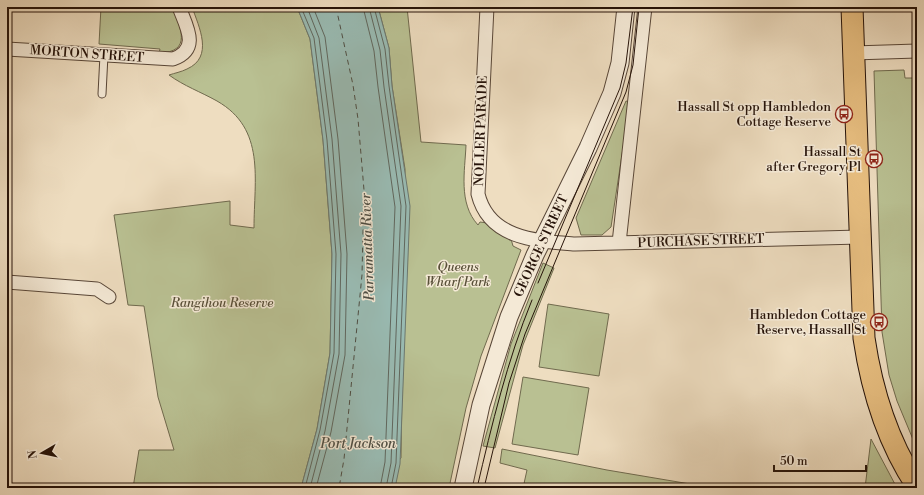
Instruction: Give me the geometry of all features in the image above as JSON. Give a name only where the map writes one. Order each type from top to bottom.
[{"type":"main road","points":[[852,7],[862,316],[867,360],[871,384],[884,422],[897,453],[917,486]]},
{"type":"street","name":"MORTON STREET","points":[[7,49],[173,59],[183,55],[190,42],[179,7]]},
{"type":"street","name":"NOLLER PARADE","points":[[486,7],[478,194],[485,212],[500,228],[510,233],[542,241]]},
{"type":"street","name":"GEORGE STREET","points":[[463,488],[481,405],[499,344],[509,317],[542,241],[588,148],[612,93],[620,62],[626,7]]},
{"type":"street","points":[[619,243],[645,7]]},
{"type":"street","points":[[853,53],[917,51]]},
{"type":"street","name":"PURCHASE STREET","points":[[542,241],[575,244],[860,237]]},
{"type":"street","points":[[7,282],[97,289],[109,297]]},
{"type":"lane","points":[[102,94],[104,55]]},
{"type":"green space","points":[[101,7],[173,7],[181,31],[180,44],[177,48],[170,52],[159,53],[160,49],[99,44]]},
{"type":"green space","name":"Rangihou Reserve","points":[[192,7],[297,7],[310,39],[323,140],[332,254],[330,353],[317,429],[301,488],[133,488],[139,450],[174,450],[158,397],[144,306],[128,305],[114,215],[230,201],[230,225],[254,228],[254,157],[250,141],[243,126],[233,112],[217,101],[169,75],[187,69],[195,64],[200,57],[202,49],[201,32]]},
{"type":"green space","name":"Queens Wharf Park","points":[[378,7],[407,7],[421,142],[466,145],[464,186],[465,197],[472,216],[478,225],[480,222],[488,223],[498,233],[511,239],[513,246],[521,250],[481,356],[466,408],[449,488],[373,488],[401,458],[405,169],[392,86],[389,48]]},
{"type":"green space","points":[[904,70],[905,78],[917,78],[917,449],[897,401],[889,375],[882,332],[874,71]]},
{"type":"green space","points":[[626,101],[630,102],[611,227],[602,235],[581,235],[576,218]]},
{"type":"green space","points":[[543,263],[554,268],[523,345],[495,448],[483,446],[511,344]]},
{"type":"green space","points":[[548,304],[609,314],[599,376],[539,367]]},
{"type":"green space","points":[[523,377],[589,388],[578,455],[512,444]]},
{"type":"green space","points":[[871,439],[897,488],[865,488]]},
{"type":"green space","points":[[502,449],[607,470],[714,488],[523,488],[527,470],[500,463]]},
{"type":"water","name":"Port Jackson","points":[[297,7],[378,7],[389,48],[392,86],[410,206],[400,464],[395,488],[301,488],[317,429],[330,353],[332,254],[323,140],[310,39]]},
{"type":"ferry route","points":[[336,7],[353,85],[358,119],[364,190],[362,275],[344,459],[339,488]]},
{"type":"tram line","points":[[538,283],[620,88],[626,63],[633,7]]},
{"type":"tram line","points":[[484,488],[509,383],[525,334],[626,92],[633,65],[639,7]]},
{"type":"tram line","points":[[477,488],[494,416],[515,346],[532,300]]},
{"type":"place","name":"Hassall St opp Hambledon Cottage Reserve","points":[[844,114]]},
{"type":"place","name":"Hassall St after Gregory Pl","points":[[874,159]]},
{"type":"place","name":"Hambledon Cottage Reserve, Hassall St","points":[[879,322]]},
{"type":"water label","name":"Parramatta River","points":[[368,247]]}]
